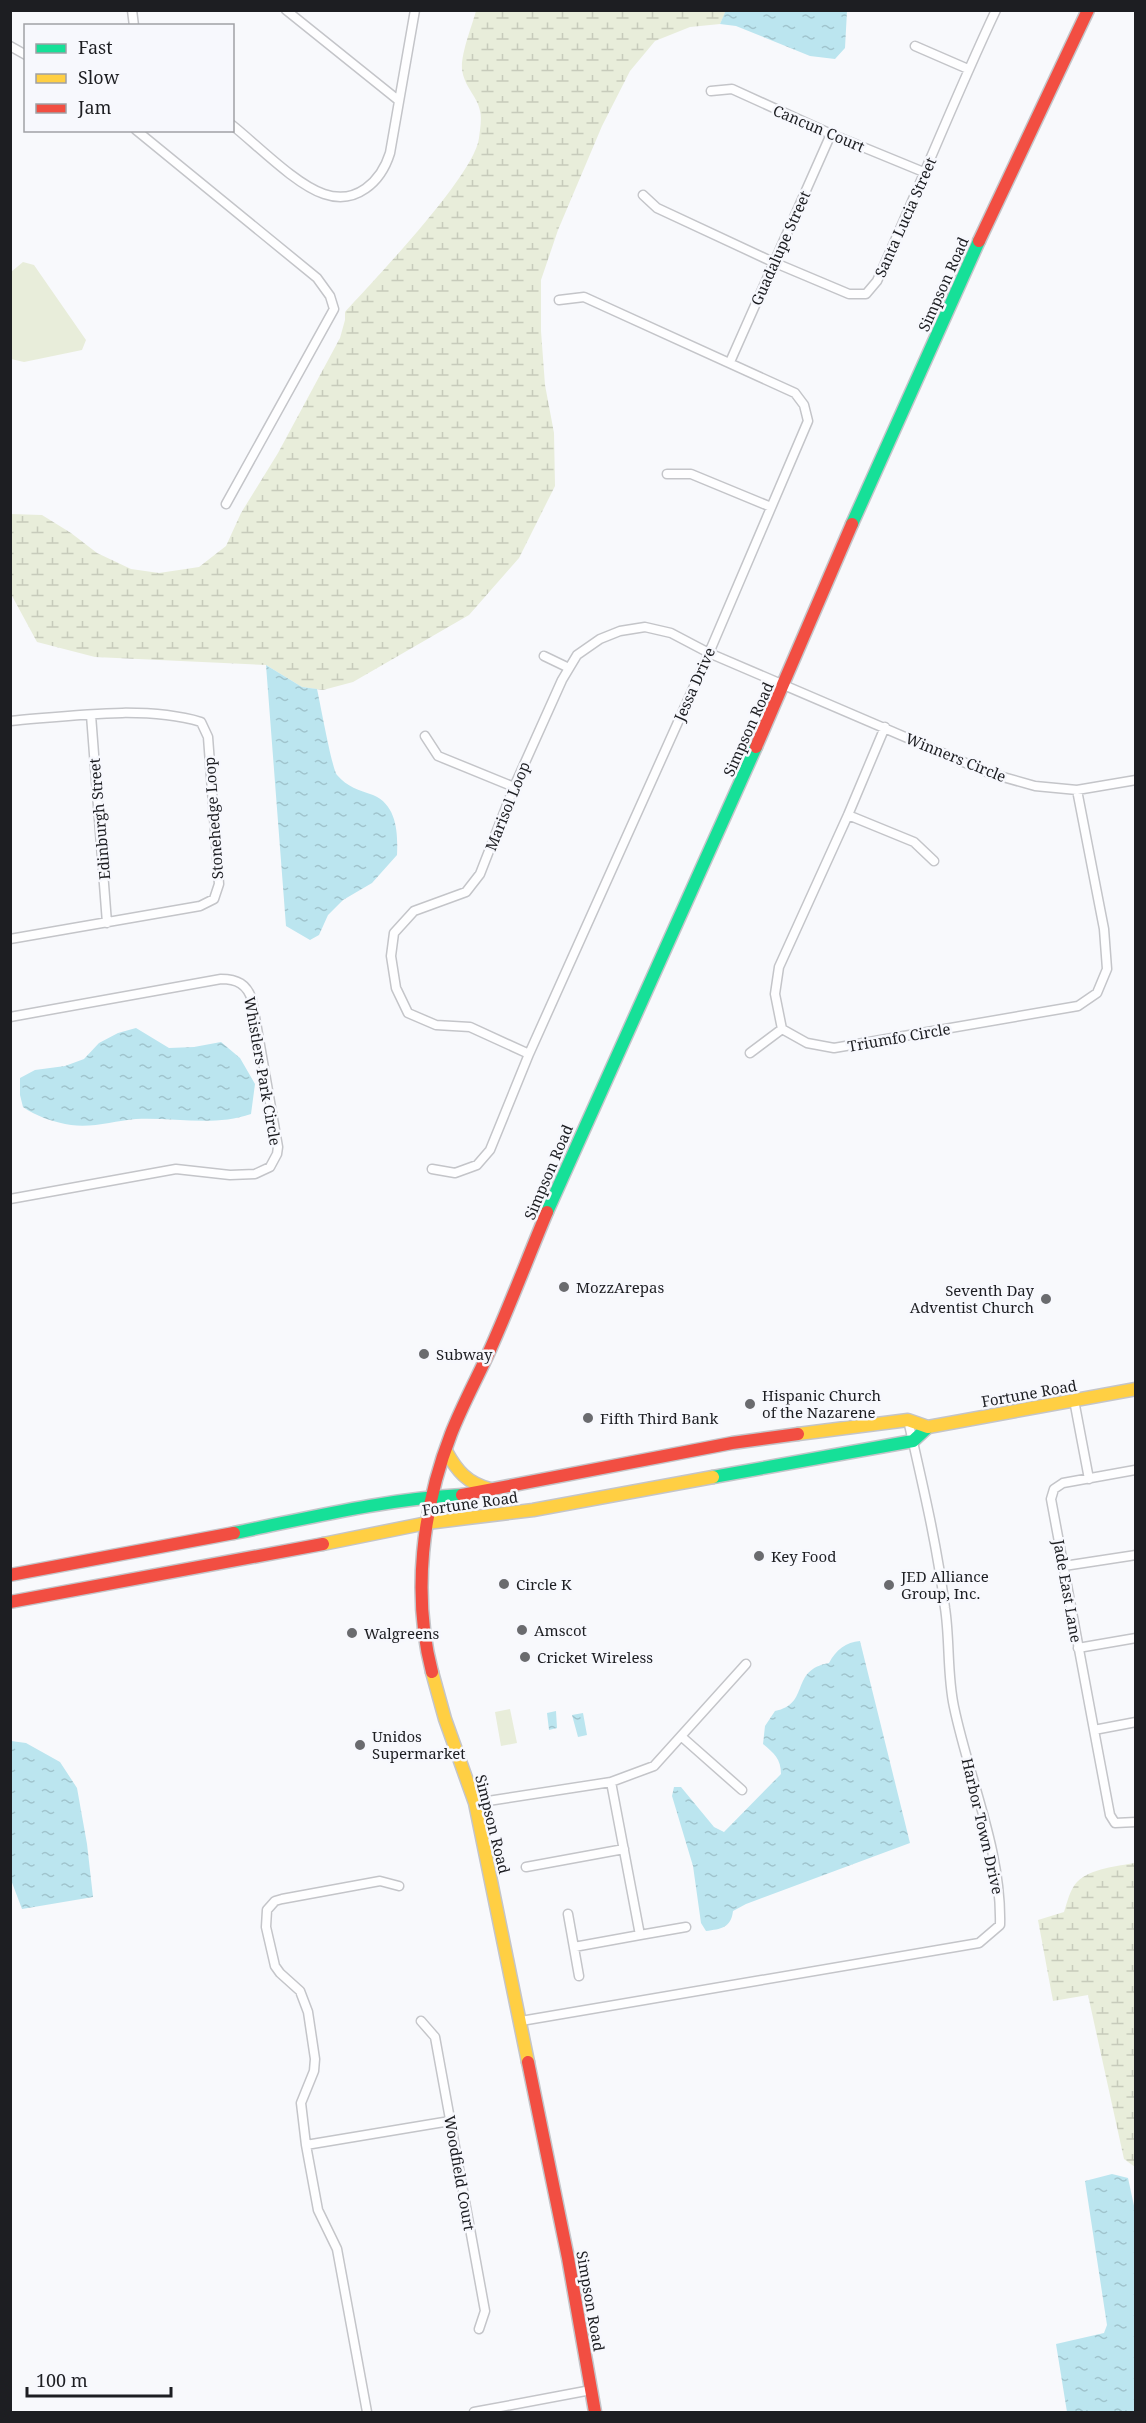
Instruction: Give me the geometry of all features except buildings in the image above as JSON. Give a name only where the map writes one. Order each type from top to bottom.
[{"type":"main road","name":"Simpson Road","points":[[595,2412],[568,2258],[476,1803],[445,1719],[430,1663],[423,1622],[422,1590],[431,1497],[451,1434],[494,1341],[561,1179],[785,684],[879,460],[1088,10]]},
{"type":"main road","name":"Fortune Road","points":[[10,1575],[373,1506],[431,1497],[468,1495],[732,1443],[908,1420],[928,1427],[1136,1389]]},
{"type":"main road","points":[[913,1441],[928,1427]]},
{"type":"main road","name":"Fortune Road","points":[[10,1602],[269,1555],[427,1523],[533,1510],[913,1441]]},
{"type":"main road","points":[[446,1452],[463,1479],[476,1486],[494,1490]]},
{"type":"street","points":[[286,10],[398,100]]},
{"type":"street","points":[[234,127],[303,182],[323,194],[348,196],[359,193],[382,172],[390,153],[415,10]]},
{"type":"street","name":"Santa Lucia Street","points":[[643,195],[657,208],[772,262],[849,294],[866,294],[878,281],[926,173],[968,69],[996,10]]},
{"type":"street","points":[[10,46],[24,54]]},
{"type":"street","points":[[915,46],[968,69]]},
{"type":"street","name":"Cancun Court","points":[[711,91],[732,89],[831,134],[926,173]]},
{"type":"street","points":[[138,132],[311,272],[324,285],[334,309],[226,504]]},
{"type":"street","name":"Guadalupe Street","points":[[730,362],[772,262],[831,134]]},
{"type":"street","name":"Jessa Drive","points":[[432,1169],[455,1173],[477,1165],[490,1150],[529,1054],[709,653],[808,421],[804,405],[795,393],[584,297],[559,300]]},
{"type":"street","points":[[667,474],[691,474],[771,507]]},
{"type":"street","name":"Marisol Loop","points":[[529,1054],[470,1027],[436,1025],[408,1013],[396,988],[391,956],[394,933],[414,910],[466,892],[480,874],[514,787],[577,655],[600,639],[620,631],[645,627],[671,633],[709,653],[785,684]]},
{"type":"street","points":[[544,656],[569,668]]},
{"type":"street","name":"Winners Circle","points":[[785,684],[989,773],[1035,786],[1077,790],[1136,780]]},
{"type":"street","name":"Stonehedge Loop","points":[[10,721],[91,715],[176,715],[201,722],[208,737],[219,884],[214,899],[200,906],[10,939]]},
{"type":"street","name":"Edinburgh Street","points":[[91,715],[107,923]]},
{"type":"street","points":[[750,1053],[782,1029],[774,994],[779,967],[885,728]]},
{"type":"street","points":[[425,736],[438,756],[514,787]]},
{"type":"street","name":"Triumfo Circle","points":[[782,1029],[807,1043],[834,1048],[1078,1006],[1096,993],[1107,969],[1104,929],[1077,790]]},
{"type":"street","points":[[848,815],[914,842],[934,861]]},
{"type":"street","name":"Whistlers Park Circle","points":[[10,1017],[221,979],[236,980],[247,989],[252,1000],[278,1147],[270,1167],[255,1173],[230,1176],[176,1169],[10,1199]]},
{"type":"street","points":[[1074,1400],[1089,1479]]},
{"type":"street","name":"Harbor Town Drive","points":[[521,2021],[979,1943],[1000,1925],[1001,1903],[992,1855],[954,1706],[945,1610],[936,1548],[908,1420]]},
{"type":"street","name":"Jade East Lane","points":[[1136,1470],[1063,1483],[1054,1489],[1051,1499],[1110,1815],[1115,1823],[1136,1822]]},
{"type":"street","points":[[1064,1566],[1136,1555]]},
{"type":"street","points":[[1078,1648],[1136,1638]]},
{"type":"street","points":[[476,1803],[611,1782],[654,1766],[746,1664]]},
{"type":"street","points":[[1094,1730],[1136,1722]]},
{"type":"street","points":[[682,1737],[742,1790]]},
{"type":"street","points":[[611,1782],[640,1935]]},
{"type":"street","points":[[526,1866],[624,1849]]},
{"type":"street","points":[[367,2412],[337,2249],[318,2210],[306,2145],[301,2103],[314,2071],[315,2059],[308,2012],[300,1991],[280,1973],[271,1958],[266,1927],[267,1910],[275,1901],[282,1899],[380,1881],[399,1886]]},
{"type":"street","points":[[568,1914],[579,1976]]},
{"type":"street","points":[[574,1947],[686,1927]]},
{"type":"street","name":"Woodfield Court","points":[[421,2021],[435,2037],[485,2311],[479,2329]]},
{"type":"street","points":[[306,2145],[450,2121]]},
{"type":"street","points":[[474,2412],[591,2390]]},
{"type":"green space","points":[[476,11],[726,11],[720,24],[690,27],[655,41],[630,71],[602,126],[558,230],[541,280],[541,331],[545,385],[554,433],[555,486],[519,558],[469,615],[353,682],[323,690],[302,687],[266,665],[95,657],[37,642],[11,594],[10,514],[42,515],[97,553],[131,569],[159,573],[199,567],[226,546],[241,513],[278,453],[340,338],[345,312],[421,227],[442,201],[473,155],[479,138],[481,114],[477,101],[465,81],[462,63]]},
{"type":"green space","points":[[23,262],[34,265],[86,340],[82,350],[24,362],[11,359],[11,272]]},
{"type":"green space","points":[[510,1709],[517,1743],[501,1746],[495,1712]]},
{"type":"green space","points":[[1136,1863],[1135,2167],[1124,2159],[1088,1995],[1053,2001],[1038,1920],[1064,1912],[1072,1888],[1083,1877],[1105,1868]]},
{"type":"water","points":[[726,10],[847,11],[845,48],[835,59],[810,56],[736,26],[720,24]]},
{"type":"water","points":[[266,665],[302,687],[317,689],[329,749],[337,775],[349,785],[381,800],[391,813],[396,829],[397,855],[372,883],[343,900],[328,915],[319,935],[310,940],[286,926]]},
{"type":"water","points":[[136,1028],[169,1048],[194,1047],[221,1042],[240,1058],[255,1084],[251,1114],[223,1120],[136,1119],[79,1126],[52,1121],[23,1107],[20,1078],[35,1070],[65,1066],[84,1059],[99,1043],[118,1033]]},
{"type":"water","points":[[860,1641],[910,1843],[746,1904],[733,1911],[730,1921],[724,1927],[706,1931],[701,1923],[693,1866],[672,1796],[674,1787],[681,1787],[714,1827],[724,1832],[781,1774],[780,1764],[776,1757],[763,1744],[765,1726],[775,1711],[793,1702],[809,1672],[829,1663],[835,1654],[846,1645]]},
{"type":"water","points":[[556,1711],[557,1728],[549,1730],[547,1713]]},
{"type":"water","points":[[583,1713],[587,1735],[578,1737],[572,1715]]},
{"type":"water","points":[[11,1741],[26,1743],[60,1762],[77,1788],[93,1897],[22,1909],[11,1880]]},
{"type":"water","points":[[1112,2174],[1128,2178],[1136,2215],[1135,2412],[1067,2412],[1056,2344],[1104,2333],[1107,2325],[1085,2181]]},
{"type":"traffic: fast","points":[[852,524],[979,241]]},
{"type":"traffic: fast","points":[[547,1212],[756,747]]},
{"type":"traffic: fast","points":[[713,1477],[913,1441],[928,1427]]},
{"type":"traffic: fast","points":[[234,1533],[376,1505],[462,1495]]},
{"type":"traffic: slow","points":[[798,1434],[908,1420],[928,1427],[1136,1389]]},
{"type":"traffic: slow","points":[[446,1451],[463,1475],[490,1489]]},
{"type":"traffic: slow","points":[[323,1544],[427,1523],[533,1510],[713,1477]]},
{"type":"traffic: slow","points":[[432,1672],[445,1719],[475,1803],[528,2062]]},
{"type":"traffic: jam","points":[[979,241],[1088,10]]},
{"type":"traffic: jam","points":[[756,747],[852,524]]},
{"type":"traffic: jam","points":[[432,1672],[422,1613],[422,1583],[423,1552],[433,1492],[451,1434],[500,1327],[547,1212]]},
{"type":"traffic: jam","points":[[462,1495],[732,1443],[798,1434]]},
{"type":"traffic: jam","points":[[10,1575],[234,1533]]},
{"type":"traffic: jam","points":[[10,1602],[323,1544]]},
{"type":"traffic: jam","points":[[528,2062],[568,2258],[595,2412]]},
{"type":"place","name":"MozzArepas","points":[[564,1287]]},
{"type":"place","name":"Seventh Day Adventist Church","points":[[1046,1299]]},
{"type":"place","name":"Subway","points":[[424,1354]]},
{"type":"place","name":"Hispanic Church of the Nazarene","points":[[750,1404]]},
{"type":"place","name":"Fifth Third Bank","points":[[588,1418]]},
{"type":"place","name":"Key Food","points":[[759,1556]]},
{"type":"place","name":"Circle K","points":[[504,1584]]},
{"type":"place","name":"JED Alliance Group, Inc.","points":[[889,1585]]},
{"type":"place","name":"Amscot","points":[[522,1630]]},
{"type":"place","name":"Walgreens","points":[[352,1633]]},
{"type":"place","name":"Cricket Wireless","points":[[525,1657]]},
{"type":"place","name":"Unidos Supermarket","points":[[360,1745]]}]
